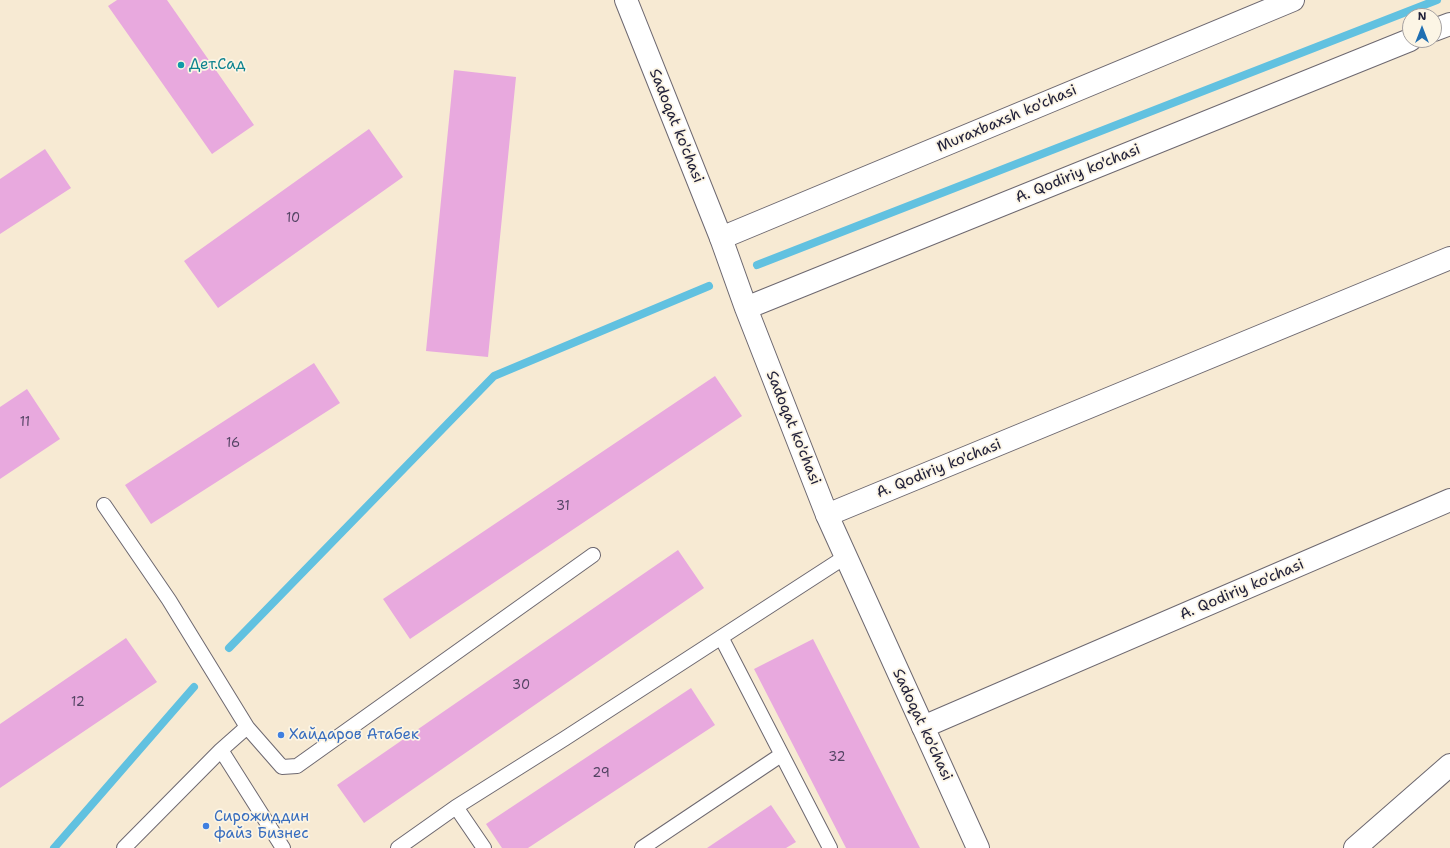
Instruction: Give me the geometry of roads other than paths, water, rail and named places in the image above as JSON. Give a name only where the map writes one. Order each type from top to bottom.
[{"type":"street","name":"Sadoqat ko'chasi","points":[[626,0],[721,238],[746,308],[827,516],[978,848]]},
{"type":"street","name":"Muraxbaxsh ko'chasi","points":[[721,238],[1293,0]]},
{"type":"street","name":"A. Qodiriy ko'chasi","points":[[746,308],[1402,43]]},
{"type":"street","name":"A. Qodiriy ko'chasi","points":[[827,516],[1450,258]]},
{"type":"street","name":"A. Qodiriy ko'chasi","points":[[923,727],[1450,500]]},
{"type":"street","points":[[1355,848],[1450,765]]},
{"type":"lane","points":[[104,505],[169,600],[248,727],[282,767],[297,766],[593,555]]},
{"type":"lane","points":[[398,848],[456,807],[845,557]]},
{"type":"lane","points":[[721,637],[830,848]]},
{"type":"lane","points":[[124,848],[221,750],[248,727]]},
{"type":"lane","points":[[221,750],[283,848]]},
{"type":"lane","points":[[642,848],[781,755]]},
{"type":"lane","points":[[456,807],[484,848]]},
{"type":"waterway","points":[[757,265],[1437,0]]},
{"type":"waterway","points":[[229,648],[494,376],[709,286]]},
{"type":"waterway","points":[[54,848],[194,687]]},
{"type":"place","name":"Дет.Сад","points":[[181,65]]},
{"type":"place","name":"Хайдаров Атабек","points":[[281,735]]},
{"type":"place","name":"Сирожиддин файз Бизнес","points":[[206,826]]}]
